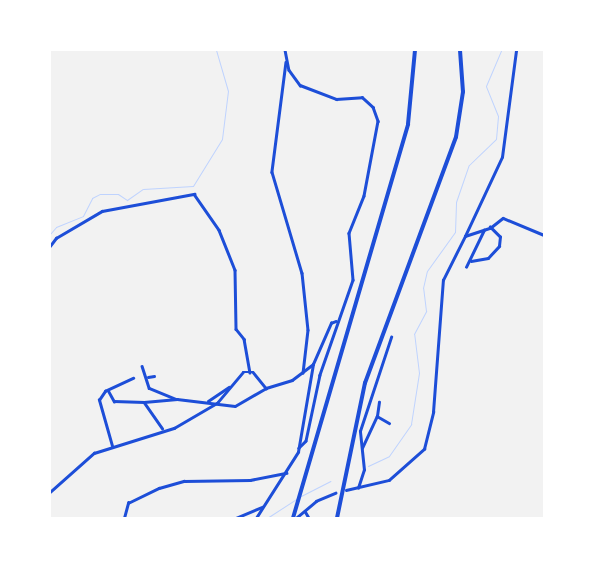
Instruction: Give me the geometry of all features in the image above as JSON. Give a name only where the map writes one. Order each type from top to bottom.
[{"type":"highway","points":[[295,518],[302,480],[408,124],[415,50]]},
{"type":"highway","points":[[337,518],[365,383],[456,137],[463,92],[460,50]]},
{"type":"street","points":[[285,50],[286,61],[272,172],[302,273],[308,330],[303,373]]},
{"type":"street","points":[[346,490],[389,480],[424,449],[433,412],[443,280],[502,157],[516,50]]},
{"type":"street","points":[[286,61],[300,85],[336,99],[362,97],[376,113],[375,148],[364,196],[349,232],[353,280],[337,320],[306,441],[298,448]]},
{"type":"street","points":[[50,246],[56,238],[102,211],[194,194],[219,230],[235,270],[236,328],[244,339],[250,372],[266,388]]},
{"type":"street","points":[[465,236],[484,230],[503,218],[544,235]]},
{"type":"street","points":[[471,262],[488,258],[499,246],[500,237],[490,227]]},
{"type":"street","points":[[466,267],[471,262],[484,230]]},
{"type":"street","points":[[256,518],[286,473],[298,448],[313,364],[331,323],[337,320]]},
{"type":"street","points":[[358,488],[364,470],[360,452],[366,410],[391,337]]},
{"type":"street","points":[[142,366],[154,392],[192,404],[208,401],[243,404],[266,388],[303,373],[313,364]]},
{"type":"street","points":[[50,492],[94,453],[112,446],[143,440],[162,428],[174,428],[217,403],[243,372],[250,372]]},
{"type":"street","points":[[148,377],[154,376]]},
{"type":"street","points":[[112,446],[99,406],[100,394],[133,378]]},
{"type":"street","points":[[208,401],[233,384]]},
{"type":"street","points":[[108,390],[114,401],[144,402],[177,399]]},
{"type":"street","points":[[144,402],[162,428]]},
{"type":"street","points":[[360,452],[378,416],[379,402]]},
{"type":"street","points":[[378,416],[390,423]]},
{"type":"street","points":[[124,518],[128,503],[159,488],[184,481],[250,480],[286,473]]},
{"type":"street","points":[[295,518],[335,493]]},
{"type":"street","points":[[236,518],[263,507]]},
{"type":"street","points":[[306,511],[309,518]]},
{"type":"waterway","points":[[50,234],[56,227],[83,216],[92,198],[100,194],[118,194],[127,200],[143,189],[193,186],[222,139],[228,91],[216,50]]},
{"type":"waterway","points":[[368,466],[389,456],[411,424],[419,373],[414,334],[426,311],[423,288],[427,271],[455,232],[456,202],[469,165],[496,139],[498,116],[486,86],[501,50]]},
{"type":"waterway","points":[[301,496],[330,481]]},
{"type":"waterway","points":[[267,518],[298,498]]}]
